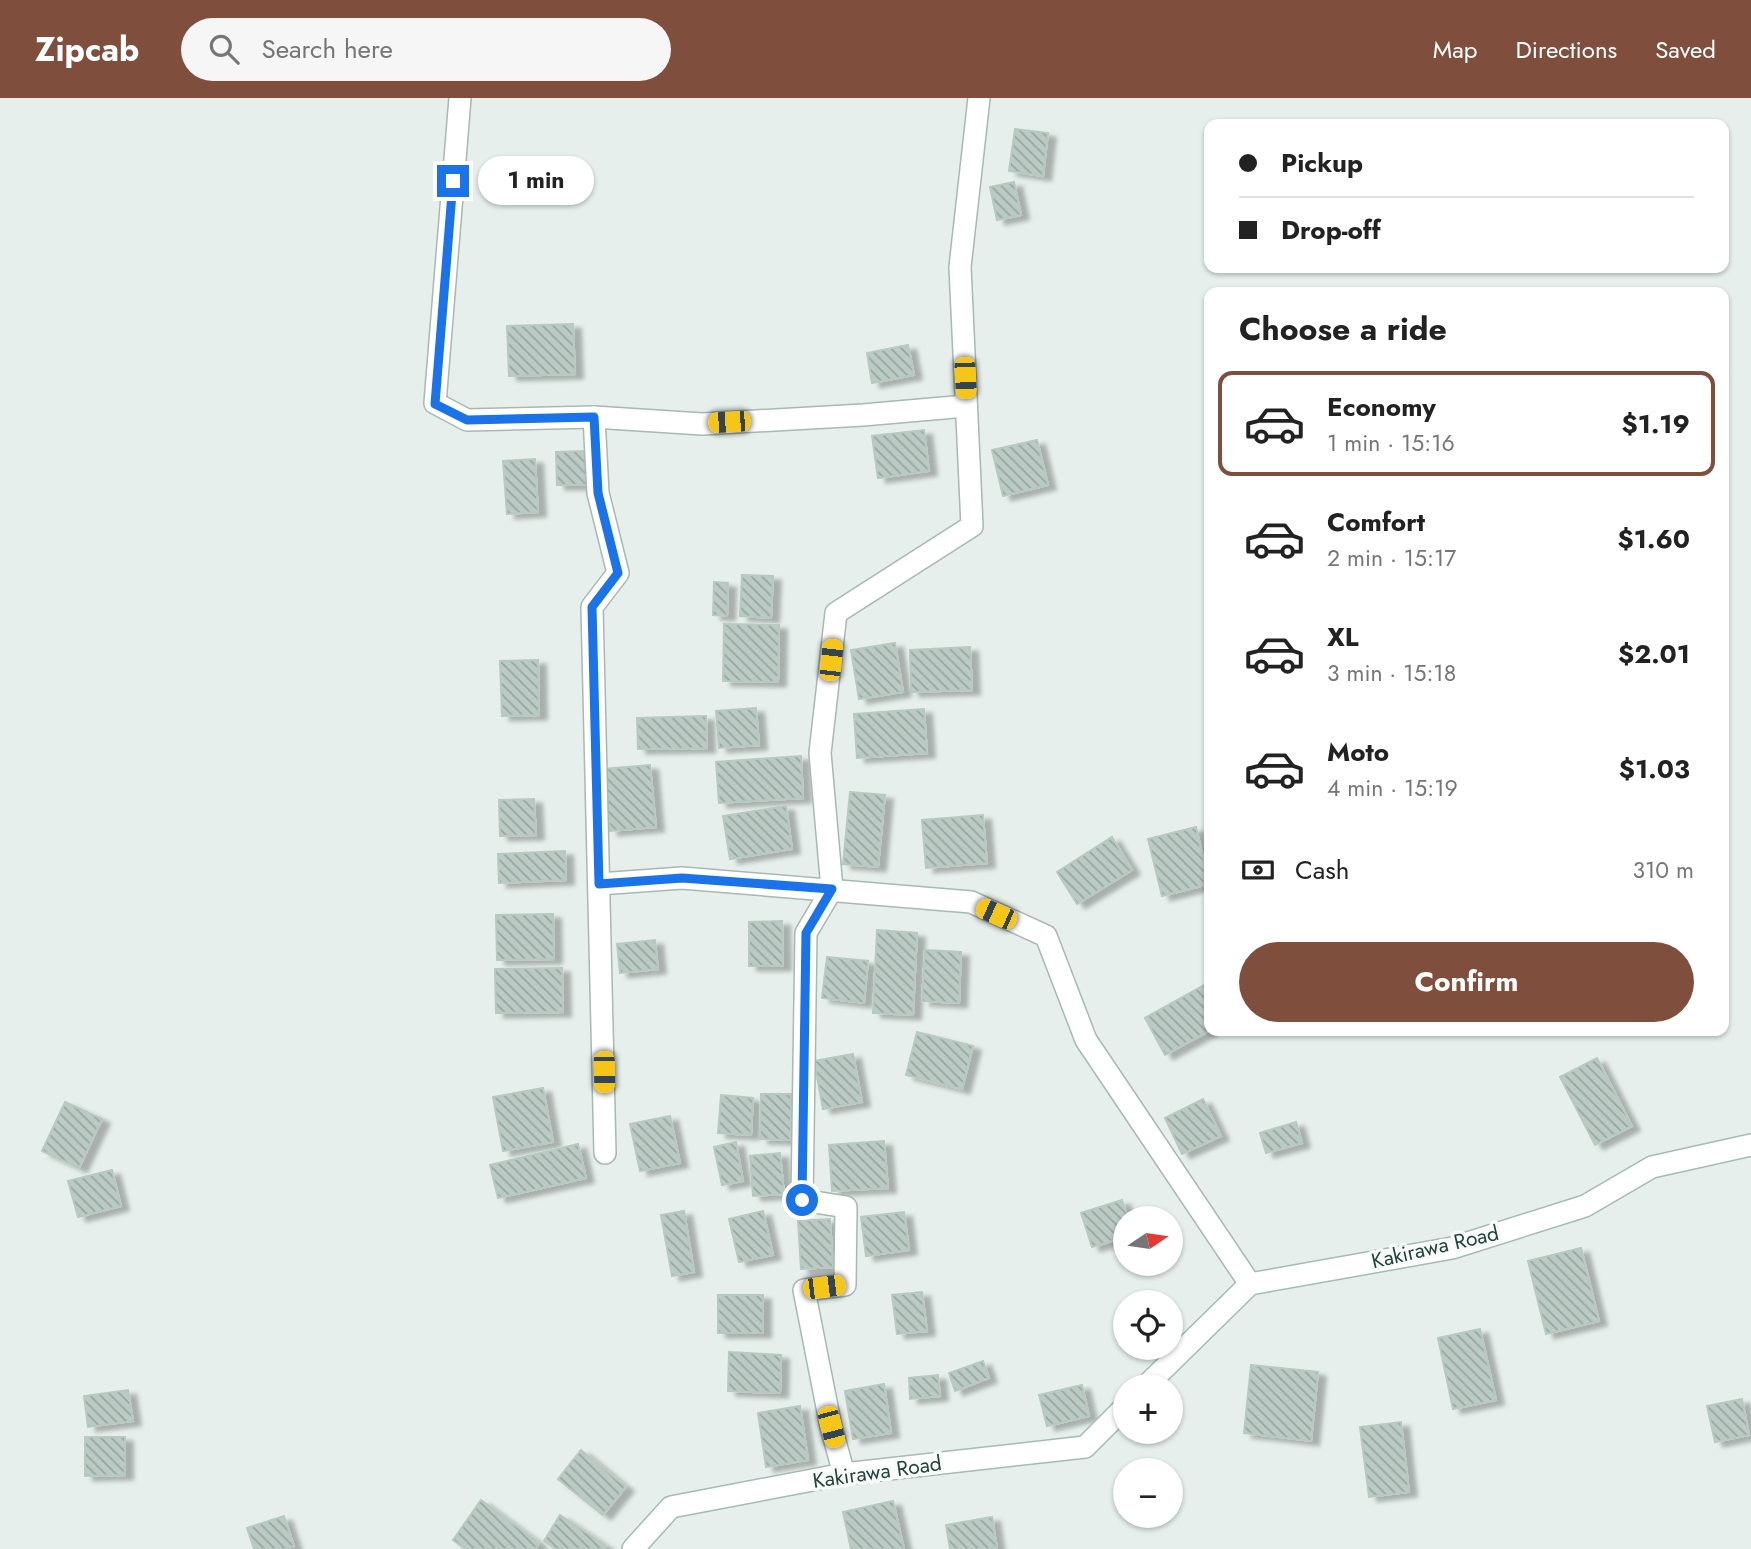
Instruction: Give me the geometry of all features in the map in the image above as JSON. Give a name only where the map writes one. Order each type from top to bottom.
[{"type":"street","points":[[460,98],[435,404],[467,420],[594,417],[702,424],[863,415],[966,405]]},
{"type":"street","points":[[844,1474],[831,1427],[804,1290],[845,1285],[846,1207],[802,1200],[806,933],[832,889],[820,752],[836,613],[972,526],[960,267],[979,98]]},
{"type":"street","points":[[594,417],[598,493],[618,573],[592,607],[605,1153]]},
{"type":"street","points":[[599,884],[682,878],[971,902],[1046,936],[1086,1040],[1250,1284],[1158,1374]]},
{"type":"street","name":"Kakirawa Road","points":[[1250,1284],[1452,1248],[1585,1206],[1652,1167],[1751,1144]]},
{"type":"street","name":"Kakirawa Road","points":[[633,1549],[671,1507],[844,1474],[1085,1447],[1113,1419]]},
{"type":"building","points":[[1015,129],[1048,133],[1043,176],[1009,171]]},
{"type":"building","points":[[1014,182],[1021,215],[997,220],[990,187]]},
{"type":"building","points":[[573,324],[575,374],[509,376],[507,326]]},
{"type":"building","points":[[908,345],[914,375],[872,383],[867,353]]},
{"type":"building","points":[[924,430],[929,471],[878,478],[872,436]]},
{"type":"building","points":[[1037,440],[1048,485],[1003,496],[992,450]]},
{"type":"building","points":[[586,451],[587,485],[557,485],[556,452]]},
{"type":"building","points":[[535,459],[538,512],[507,514],[503,461]]},
{"type":"building","points":[[742,575],[773,576],[771,618],[740,616]]},
{"type":"building","points":[[714,582],[728,583],[727,616],[713,615]]},
{"type":"building","points":[[724,624],[779,625],[778,682],[723,681]]},
{"type":"building","points":[[895,643],[903,692],[859,699],[851,650]]},
{"type":"building","points":[[970,647],[972,690],[911,692],[910,650]]},
{"type":"building","points":[[538,660],[539,715],[502,716],[500,661]]},
{"type":"building","points":[[756,708],[759,745],[719,748],[716,711]]},
{"type":"building","points":[[924,709],[927,753],[857,758],[854,714]]},
{"type":"building","points":[[706,716],[707,748],[638,749],[637,718]]},
{"type":"building","points":[[801,756],[803,798],[719,803],[716,762]]},
{"type":"building","points":[[650,765],[656,827],[610,831],[604,769]]},
{"type":"building","points":[[850,792],[885,795],[878,867],[843,864]]},
{"type":"building","points":[[534,799],[536,835],[500,836],[499,800]]},
{"type":"building","points":[[786,806],[792,849],[730,859],[723,816]]},
{"type":"building","points":[[983,815],[987,863],[926,868],[922,820]]},
{"type":"building","points":[[1196,827],[1204,862],[1204,885],[1162,896],[1148,839]]},
{"type":"building","points":[[1112,837],[1132,870],[1077,904],[1057,872]]},
{"type":"building","points":[[565,851],[566,880],[499,883],[498,854]]},
{"type":"building","points":[[553,914],[554,959],[497,960],[496,915]]},
{"type":"building","points":[[782,921],[783,966],[749,966],[749,922]]},
{"type":"building","points":[[877,930],[917,933],[913,1015],[873,1013]]},
{"type":"building","points":[[655,940],[658,969],[620,973],[617,944]]},
{"type":"building","points":[[925,950],[961,952],[959,1003],[922,1001]]},
{"type":"building","points":[[827,957],[868,961],[864,1003],[822,998]]},
{"type":"building","points":[[562,968],[563,1012],[496,1013],[495,969]]},
{"type":"building","points":[[1204,985],[1204,1034],[1165,1055],[1145,1018]]},
{"type":"building","points":[[917,1032],[973,1046],[962,1089],[906,1075]]},
{"type":"building","points":[[853,1054],[862,1102],[823,1109],[814,1061]]},
{"type":"building","points":[[1597,1058],[1632,1126],[1595,1145],[1560,1077]]},
{"type":"building","points":[[543,1088],[553,1142],[503,1151],[493,1097]]},
{"type":"building","points":[[761,1094],[791,1094],[791,1140],[760,1139]]},
{"type":"building","points":[[721,1095],[753,1098],[751,1135],[718,1133]]},
{"type":"building","points":[[1203,1099],[1221,1136],[1182,1154],[1165,1118]]},
{"type":"building","points":[[65,1102],[102,1119],[79,1168],[42,1151]]},
{"type":"building","points":[[670,1116],[680,1163],[640,1171],[630,1124]]},
{"type":"building","points":[[1296,1122],[1302,1143],[1266,1153],[1260,1133]]},
{"type":"building","points":[[884,1141],[888,1188],[832,1191],[829,1145]]},
{"type":"building","points":[[736,1142],[743,1181],[722,1185],[714,1147]]},
{"type":"building","points":[[578,1144],[586,1178],[498,1198],[490,1165]]},
{"type":"building","points":[[780,1153],[784,1194],[753,1196],[750,1156]]},
{"type":"building","points":[[112,1170],[121,1206],[78,1217],[68,1181]]},
{"type":"building","points":[[1122,1200],[1124,1206],[1113,1206],[1113,1241],[1092,1247],[1081,1213]]},
{"type":"building","points":[[684,1211],[694,1272],[672,1276],[661,1215]]},
{"type":"building","points":[[763,1211],[773,1255],[739,1262],[729,1219]]},
{"type":"building","points":[[904,1212],[909,1250],[866,1256],[861,1217]]},
{"type":"building","points":[[830,1219],[833,1267],[801,1269],[798,1221]]},
{"type":"building","points":[[1581,1248],[1599,1321],[1546,1334],[1528,1261]]},
{"type":"building","points":[[922,1292],[927,1331],[897,1334],[892,1295]]},
{"type":"building","points":[[718,1295],[763,1295],[763,1333],[718,1333]]},
{"type":"building","points":[[1480,1329],[1496,1400],[1453,1409],[1438,1338]]},
{"type":"building","points":[[729,1352],[781,1355],[780,1393],[728,1391]]},
{"type":"building","points":[[983,1361],[989,1378],[955,1391],[949,1373]]},
{"type":"building","points":[[1251,1365],[1318,1372],[1311,1441],[1244,1433]]},
{"type":"building","points":[[938,1375],[940,1396],[910,1399],[909,1378]]},
{"type":"building","points":[[884,1384],[891,1433],[853,1439],[845,1391]]},
{"type":"building","points":[[1082,1385],[1089,1416],[1047,1426],[1039,1395]]},
{"type":"building","points":[[128,1390],[133,1421],[88,1427],[84,1396]]},
{"type":"building","points":[[1742,1399],[1749,1435],[1715,1442],[1707,1406]]},
{"type":"building","points":[[800,1406],[808,1460],[766,1467],[758,1413]]},
{"type":"building","points":[[1401,1422],[1409,1492],[1369,1497],[1360,1427]]},
{"type":"building","points":[[85,1437],[125,1437],[125,1475],[85,1476]]},
{"type":"building","points":[[581,1450],[626,1487],[603,1515],[558,1479]]},
{"type":"building","points":[[481,1500],[539,1543],[535,1549],[465,1549],[453,1540]]},
{"type":"building","points":[[893,1501],[904,1549],[851,1549],[843,1512]]},
{"type":"building","points":[[560,1515],[606,1546],[604,1549],[556,1549],[544,1541]]},
{"type":"building","points":[[284,1516],[294,1546],[285,1549],[254,1549],[247,1528]]},
{"type":"building","points":[[992,1517],[997,1549],[950,1549],[946,1525]]},
{"type":"route","points":[[453,181],[435,404],[467,420],[594,417],[598,493],[618,573],[592,607],[599,884],[682,878],[832,889],[806,933],[802,1200]]}]
